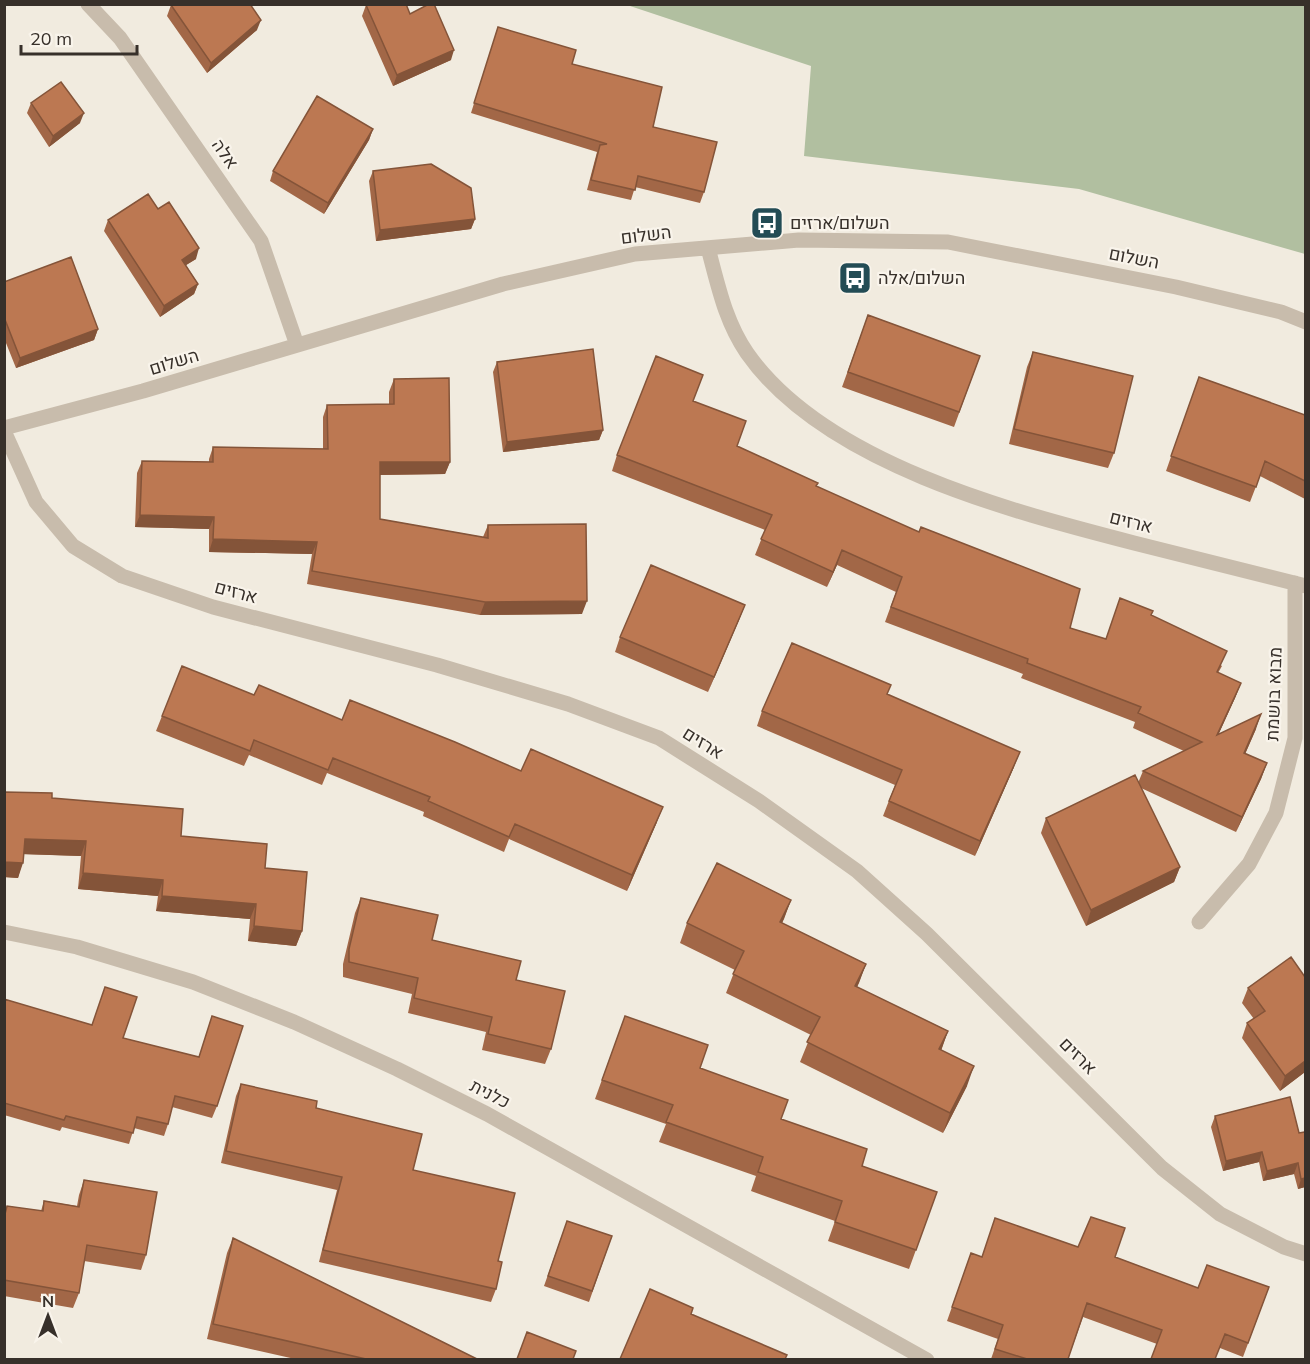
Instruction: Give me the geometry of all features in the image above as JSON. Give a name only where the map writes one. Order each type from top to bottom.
[{"type":"street","name":"אלה","points":[[88,4],[120,38],[261,241],[297,345]]},
{"type":"street","name":"השלום","points":[[4,429],[143,391],[503,284],[635,254],[799,240],[948,242],[1176,287],[1281,312],[1305,322]]},
{"type":"street","name":"ארזים","points":[[708,248],[726,317],[747,354],[778,388],[817,421],[859,446],[910,472],[985,502],[1076,528],[1300,585]]},
{"type":"street","name":"ארזים","points":[[4,429],[36,502],[73,546],[122,576],[213,607],[437,665],[568,704],[659,738],[759,801],[857,872],[927,934],[1162,1168],[1221,1214],[1284,1247],[1305,1254]]},
{"type":"street","name":"מבוא בושמת","points":[[1199,922],[1249,864],[1276,813],[1295,738],[1300,585]]},
{"type":"street","name":"כלנית","points":[[4,932],[77,946],[194,981],[294,1022],[387,1065],[488,1114],[927,1359]]},
{"type":"green space","points":[[627,5],[1305,5],[1305,254],[1079,189],[804,156],[811,66]]},
{"type":"building","points":[[172,4],[250,4],[261,20],[211,63]]},
{"type":"building","points":[[367,4],[406,4],[410,14],[429,4],[434,4],[454,50],[397,75]]},
{"type":"building","points":[[498,27],[576,50],[572,64],[662,87],[653,127],[717,142],[704,192],[638,176],[635,190],[591,180],[600,145],[607,144],[474,103]]},
{"type":"building","points":[[61,82],[84,113],[53,136],[31,103]]},
{"type":"building","points":[[317,96],[373,129],[328,203],[273,171]]},
{"type":"building","points":[[431,164],[471,188],[475,219],[380,230],[373,171]]},
{"type":"building","points":[[148,194],[158,209],[169,202],[199,248],[182,260],[198,284],[164,306],[108,220]]},
{"type":"building","points":[[71,257],[98,329],[20,358],[4,317],[4,282]]},
{"type":"building","points":[[868,315],[980,356],[959,412],[848,372]]},
{"type":"building","points":[[593,349],[603,430],[507,442],[497,362]]},
{"type":"building","points":[[1033,352],[1133,376],[1114,453],[1014,429]]},
{"type":"building","points":[[656,356],[703,375],[693,401],[746,421],[737,446],[818,483],[816,486],[919,532],[921,527],[1080,589],[1070,628],[1106,639],[1120,598],[1153,611],[1151,615],[1227,651],[1217,672],[1241,683],[1217,735],[1261,714],[1244,753],[1267,763],[1242,817],[1143,771],[1202,742],[1138,713],[1141,707],[1027,663],[1028,659],[891,607],[902,577],[842,550],[833,572],[761,539],[772,515],[617,455]]},
{"type":"building","points":[[1199,377],[1305,415],[1305,481],[1265,461],[1256,487],[1171,456]]},
{"type":"building","points":[[449,378],[450,462],[380,462],[380,519],[488,538],[488,525],[586,524],[587,601],[485,602],[312,571],[317,542],[213,539],[214,517],[140,515],[142,461],[213,462],[213,447],[328,449],[327,405],[394,404],[394,379]]},
{"type":"building","points":[[651,565],[745,605],[714,677],[620,637]]},
{"type":"building","points":[[792,643],[891,685],[887,694],[1020,752],[980,841],[889,801],[902,770],[762,711]]},
{"type":"building","points":[[182,666],[254,695],[259,685],[342,720],[350,700],[521,771],[531,749],[663,807],[632,875],[515,824],[509,837],[428,801],[430,797],[333,758],[328,770],[254,740],[250,751],[162,716]]},
{"type":"building","points":[[1135,775],[1180,867],[1091,910],[1046,818]]},
{"type":"building","points":[[4,792],[52,793],[52,798],[183,809],[181,836],[267,844],[265,868],[307,872],[302,931],[254,926],[256,904],[162,896],[163,880],[83,873],[86,841],[25,839],[23,863],[4,862]]},
{"type":"building","points":[[717,863],[791,900],[780,922],[866,964],[855,986],[948,1031],[939,1049],[974,1066],[950,1113],[807,1042],[820,1017],[733,974],[744,951],[687,923]]},
{"type":"building","points":[[361,898],[438,915],[432,940],[521,961],[516,980],[565,991],[551,1049],[488,1034],[492,1017],[414,998],[418,978],[349,962],[349,949]]},
{"type":"building","points":[[1291,957],[1305,977],[1305,1061],[1285,1076],[1247,1023],[1265,1011],[1248,988]]},
{"type":"building","points":[[105,987],[137,997],[123,1038],[199,1057],[212,1016],[243,1026],[217,1106],[175,1096],[168,1124],[137,1117],[133,1133],[66,1116],[64,1120],[4,1103],[4,999],[92,1025]]},
{"type":"building","points":[[625,1016],[708,1045],[700,1068],[788,1100],[781,1119],[867,1149],[862,1166],[937,1192],[916,1250],[835,1222],[842,1201],[758,1172],[763,1157],[666,1122],[673,1105],[602,1080]]},
{"type":"building","points":[[241,1084],[317,1101],[316,1108],[422,1134],[413,1170],[515,1193],[498,1261],[502,1262],[496,1289],[323,1250],[342,1177],[226,1151]]},
{"type":"building","points":[[1290,1097],[1299,1133],[1305,1132],[1305,1178],[1301,1179],[1298,1163],[1267,1171],[1262,1152],[1226,1161],[1215,1116]]},
{"type":"building","points":[[84,1180],[157,1192],[146,1255],[87,1245],[79,1293],[4,1280],[4,1218],[7,1206],[43,1211],[44,1201],[79,1207]]},
{"type":"building","points":[[1091,1217],[1125,1228],[1115,1257],[1198,1288],[1207,1265],[1269,1287],[1248,1343],[1225,1334],[1215,1359],[1151,1359],[1162,1330],[1087,1303],[1068,1359],[1027,1359],[995,1349],[1003,1325],[952,1307],[971,1253],[982,1257],[995,1218],[1078,1247]]},
{"type":"building","points":[[567,1221],[612,1236],[592,1291],[548,1276]]},
{"type":"building","points":[[233,1238],[477,1359],[366,1359],[213,1324]]},
{"type":"building","points":[[650,1289],[693,1308],[691,1314],[787,1355],[785,1359],[620,1359]]},
{"type":"building","points":[[527,1332],[576,1351],[573,1359],[517,1359]]},
{"type":"place","name":"השלום/ארזים","points":[[767,223]]},
{"type":"place","name":"השלום/אלה","points":[[855,278]]}]
